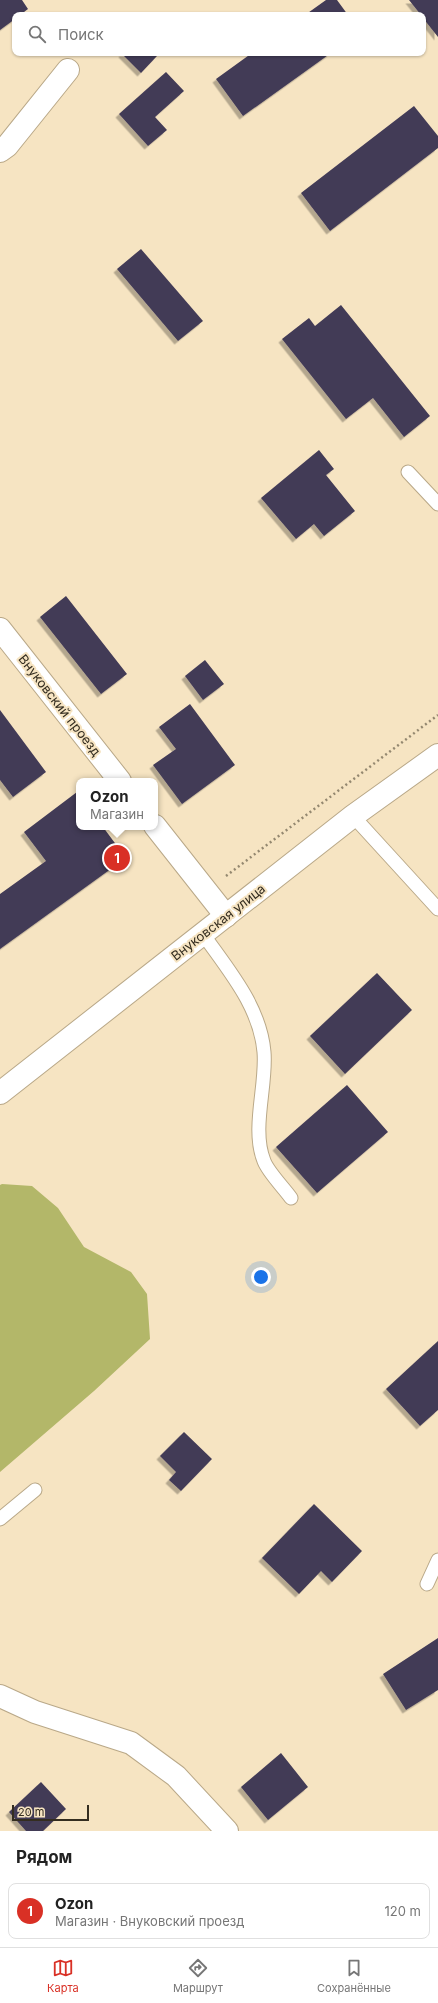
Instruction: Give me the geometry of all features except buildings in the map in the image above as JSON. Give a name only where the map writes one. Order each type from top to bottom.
[{"type":"street","points":[[0,151],[7,146],[68,70]]},
{"type":"street","name":"Внуковский проезд","points":[[0,629],[118,778]]},
{"type":"street","name":"Внуковская улица","points":[[0,1093],[353,816],[438,755]]},
{"type":"street","points":[[158,830],[226,916]]},
{"type":"street","points":[[0,1696],[35,1712],[131,1743],[176,1776],[227,1831]]},
{"type":"lane","points":[[408,472],[438,504]]},
{"type":"lane","points":[[353,816],[438,909]]},
{"type":"lane","points":[[202,934],[245,994],[258,1027],[264,1052],[259,1139],[264,1162],[291,1198]]},
{"type":"lane","points":[[0,1519],[35,1490]]},
{"type":"lane","points":[[427,1584],[438,1560]]},
{"type":"path","points":[[206,891],[438,715]]},
{"type":"green space","points":[[0,1185],[32,1186],[58,1208],[84,1247],[131,1272],[147,1294],[150,1339],[94,1391],[0,1472]]},
{"type":"place","name":"Ozon","points":[[117,858]]}]
